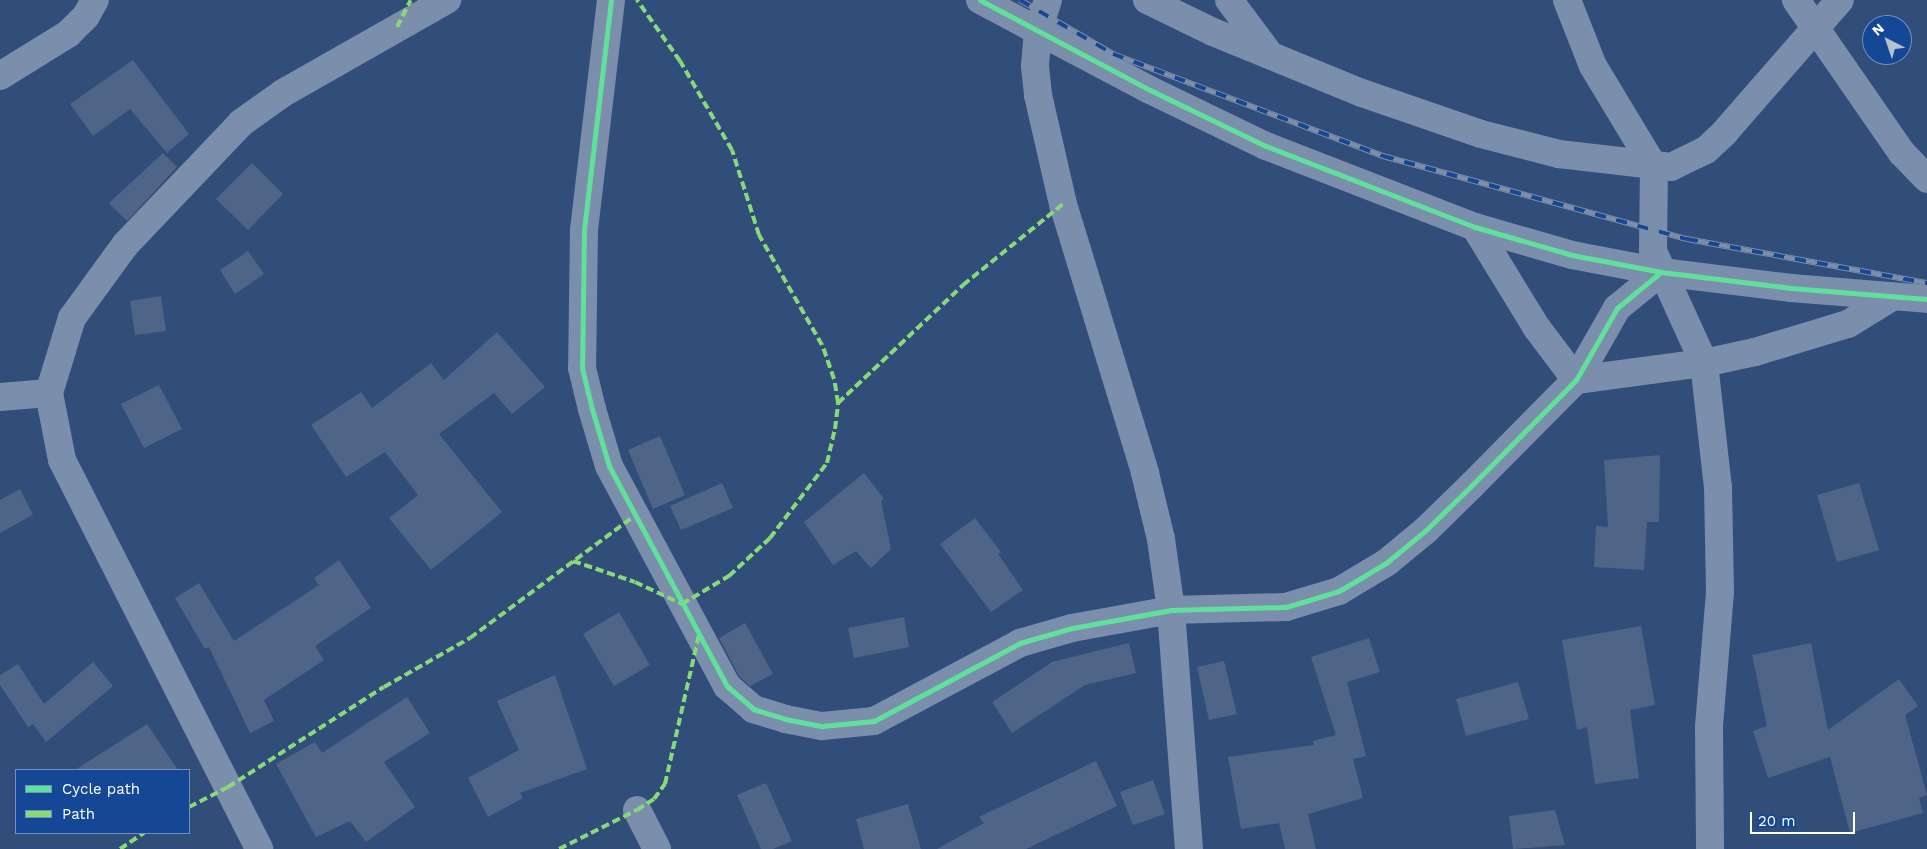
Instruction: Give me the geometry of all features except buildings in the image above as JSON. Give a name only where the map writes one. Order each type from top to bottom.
[{"type":"street","points":[[0,76],[68,34],[86,16],[95,0]]},
{"type":"street","points":[[259,849],[62,460],[49,393],[72,318],[125,245],[208,154],[240,123],[283,93],[447,0]]},
{"type":"street","points":[[611,0],[584,230],[582,368],[609,466],[727,686],[753,709],[785,719],[822,726],[874,721],[1020,644],[1072,628],[1171,610],[1286,607],[1340,590],[1386,563],[1426,530],[1576,380],[1617,308],[1660,272]]},
{"type":"street","points":[[980,0],[1150,90],[1266,146],[1475,227],[1572,255],[1660,272],[1892,297],[1927,299]]},
{"type":"street","points":[[1048,0],[1038,31],[1035,66],[1038,95],[1061,195],[1145,472],[1161,539],[1171,610],[1189,849]]},
{"type":"street","points":[[1147,0],[1271,56],[1362,93],[1481,134],[1559,154],[1671,168],[1706,150],[1724,133],[1840,0]]},
{"type":"street","points":[[1229,0],[1271,56]]},
{"type":"street","points":[[1567,0],[1575,27],[1594,66],[1654,167],[1651,228],[1653,251],[1660,272],[1704,363],[1718,487],[1720,592],[1708,728],[1710,849]]},
{"type":"street","points":[[1796,0],[1902,153],[1927,179]]},
{"type":"street","points":[[1475,227],[1537,328],[1576,380]]},
{"type":"street","points":[[1576,380],[1704,363],[1755,352],[1848,324],[1892,297]]},
{"type":"street","points":[[0,397],[49,393]]},
{"type":"street","points":[[637,810],[657,849]]},
{"type":"railway","points":[[1020,0],[1113,54],[1383,156],[1687,239],[1927,283]]},
{"type":"marked path","points":[[397,27],[411,0]]},
{"type":"marked path","points":[[573,561],[635,582],[682,604],[729,576],[770,538],[827,463],[835,429],[838,403],[834,379],[822,345],[759,235],[732,150],[680,61],[637,0]]},
{"type":"marked path","points":[[838,403],[963,285],[1063,204]]},
{"type":"marked path","points":[[190,806],[228,787],[384,687],[470,638],[634,516]]},
{"type":"marked path","points":[[559,849],[637,810],[654,799],[665,784],[699,634]]},
{"type":"marked path","points":[[120,849],[142,834]]},
{"type":"cycle path","points":[[611,0],[584,230],[582,368],[609,466],[727,686],[753,709],[785,719],[822,726],[874,721],[1020,643],[1072,628],[1171,610],[1286,607],[1339,591],[1386,563],[1426,530],[1471,486],[1576,380],[1617,308],[1661,272]]},
{"type":"cycle path","points":[[980,0],[1150,90],[1266,146],[1475,227],[1572,255],[1661,272],[1791,288],[1927,299]]}]
